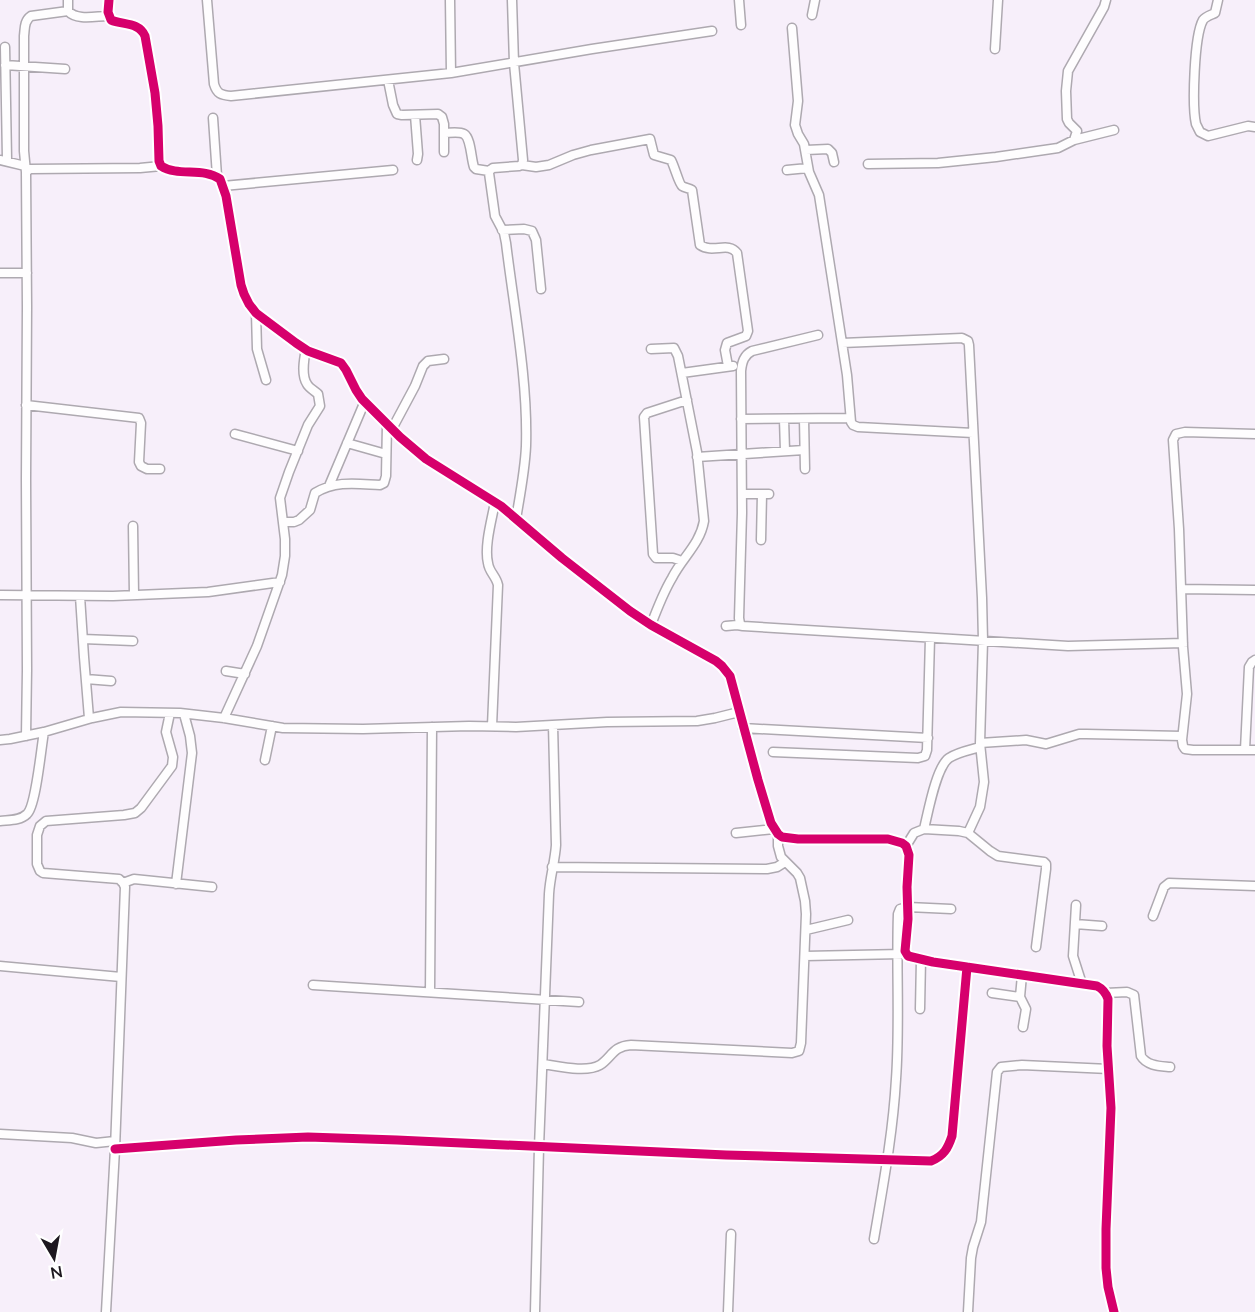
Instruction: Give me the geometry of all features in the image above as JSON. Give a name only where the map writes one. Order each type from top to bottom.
[{"type":"street","points":[[68,0],[68,11],[73,16],[108,16]]},
{"type":"street","points":[[109,0],[108,16],[111,20],[138,27],[142,29],[145,36],[155,93],[161,166]]},
{"type":"street","points":[[207,0],[214,84],[216,91],[221,95],[231,96],[451,73],[712,31]]},
{"type":"street","points":[[450,0],[451,73]]},
{"type":"street","points":[[512,0],[514,63],[522,165]]},
{"type":"street","points":[[739,0],[741,25]]},
{"type":"street","points":[[812,15],[815,0]]},
{"type":"street","points":[[995,49],[999,0]]},
{"type":"street","points":[[1074,140],[1077,131],[1068,121],[1066,110],[1068,72],[1106,0]]},
{"type":"street","points":[[1218,0],[1215,13],[1206,17],[1203,22],[1197,42],[1196,124],[1200,132],[1208,136],[1248,126],[1255,127]]},
{"type":"street","points":[[26,736],[27,273],[24,36],[27,19],[31,16],[68,11]]},
{"type":"street","points":[[792,28],[798,101],[795,125],[806,150],[808,168],[819,195],[847,375],[849,418],[853,425],[858,427],[973,433]]},
{"type":"street","points":[[5,46],[4,160],[25,169],[161,166],[170,170],[217,176],[223,186],[241,285],[249,304],[256,313],[306,349],[341,363],[364,401],[426,459],[495,502],[630,612],[722,666],[730,676],[743,728],[776,831],[779,852],[785,862],[797,873],[802,886],[806,930],[799,1051],[796,1053],[631,1045],[618,1047],[601,1064],[593,1068],[581,1069],[543,1064]]},
{"type":"street","points":[[5,65],[65,69]]},
{"type":"street","points":[[388,80],[395,112],[399,115],[440,115],[443,120],[444,152]]},
{"type":"street","points":[[415,115],[417,160]]},
{"type":"street","points":[[213,118],[217,176]]},
{"type":"street","points":[[868,164],[938,163],[996,158],[1058,148],[1074,140],[1114,130]]},
{"type":"street","points":[[444,133],[466,135],[474,167],[489,171],[493,168],[522,165],[543,166],[591,150],[650,139],[654,155],[671,160],[676,168],[679,183],[692,190],[699,242],[702,246],[731,248],[737,254],[748,331],[746,336],[727,343],[725,350],[728,366]]},
{"type":"street","points":[[806,150],[828,149],[833,155],[834,162]]},
{"type":"street","points":[[787,170],[808,168]]},
{"type":"street","points":[[223,186],[393,170]]},
{"type":"street","points":[[489,171],[495,216],[506,243],[526,418],[524,469],[516,519]]},
{"type":"street","points":[[502,230],[532,231],[536,240],[541,289]]},
{"type":"street","points":[[0,273],[27,273]]},
{"type":"street","points":[[256,313],[257,350],[266,380]]},
{"type":"street","points":[[742,626],[739,618],[742,364],[747,354],[752,351],[818,334]]},
{"type":"street","points":[[842,343],[951,338],[965,339],[969,345],[983,641],[980,745],[984,769],[980,807],[968,833]]},
{"type":"street","points":[[651,349],[674,348],[678,356],[697,457],[704,521],[698,540],[671,579],[651,625]]},
{"type":"street","points":[[224,718],[257,646],[280,582],[285,556],[285,539],[280,498],[308,425],[321,402],[318,394],[308,386],[305,380],[303,364],[306,349]]},
{"type":"street","points":[[283,522],[299,520],[311,507],[315,493],[329,486],[344,483],[383,484],[386,481],[389,426],[415,386],[423,366],[428,361],[444,359]]},
{"type":"street","points":[[682,373],[742,364]]},
{"type":"street","points":[[682,561],[673,558],[656,558],[653,554],[644,417],[647,413],[687,400]]},
{"type":"street","points":[[329,486],[364,401]]},
{"type":"street","points":[[26,405],[139,418],[141,423],[139,462],[143,469],[160,469]]},
{"type":"street","points":[[741,419],[849,418]]},
{"type":"street","points":[[784,419],[785,451]]},
{"type":"street","points":[[804,419],[805,469]]},
{"type":"street","points":[[1255,434],[1178,433],[1174,436],[1173,446],[1187,694],[1183,746],[1185,749],[1255,750]]},
{"type":"street","points":[[235,434],[298,451]]},
{"type":"street","points":[[347,443],[386,454]]},
{"type":"street","points":[[697,457],[804,450]]},
{"type":"street","points":[[742,494],[765,494],[761,540]]},
{"type":"street","points":[[492,726],[498,585],[488,564],[487,555],[495,502]]},
{"type":"street","points":[[133,526],[134,595]]},
{"type":"street","points":[[0,595],[80,596],[208,592],[280,582]]},
{"type":"street","points":[[1181,589],[1255,590]]},
{"type":"street","points":[[80,596],[89,718]]},
{"type":"street","points":[[726,626],[1093,646],[1183,643]]},
{"type":"street","points":[[772,752],[923,757],[927,753],[928,738],[930,638]]},
{"type":"street","points":[[82,639],[133,641]]},
{"type":"street","points":[[1245,750],[1249,667],[1255,660]]},
{"type":"street","points":[[226,670],[245,674]]},
{"type":"street","points":[[86,679],[111,681]]},
{"type":"street","points":[[0,740],[44,732],[89,718],[121,712],[184,714],[283,728],[363,729],[698,721],[739,712]]},
{"type":"street","points":[[106,1312],[125,892],[123,883],[119,879],[40,871],[37,864],[38,831],[46,821],[124,815],[138,811],[172,766],[172,754],[166,732],[170,713]]},
{"type":"street","points":[[176,884],[192,753],[184,714]]},
{"type":"street","points":[[535,1312],[549,880],[556,845],[553,725]]},
{"type":"street","points":[[265,760],[272,726]]},
{"type":"street","points":[[430,992],[432,727]]},
{"type":"street","points":[[743,728],[928,738]]},
{"type":"street","points":[[0,821],[20,819],[29,812],[44,732]]},
{"type":"street","points":[[924,829],[935,785],[944,762],[980,745],[1026,740],[1050,743],[1079,734],[1182,736]]},
{"type":"street","points":[[906,846],[914,833],[924,829],[959,831],[968,833],[998,856],[1044,862],[1046,868],[1036,947]]},
{"type":"street","points":[[736,833],[776,831],[782,837],[798,839],[888,839],[897,841],[906,846],[908,850],[908,907],[905,948],[901,955],[897,1068],[888,1159],[874,1239]]},
{"type":"street","points":[[552,867],[767,868],[777,867],[785,862]]},
{"type":"street","points":[[123,883],[134,879],[212,887]]},
{"type":"street","points":[[1153,916],[1164,887],[1169,883],[1255,886]]},
{"type":"street","points":[[1076,905],[1073,956],[1082,984]]},
{"type":"street","points":[[908,907],[951,909]]},
{"type":"street","points":[[806,930],[848,920]]},
{"type":"street","points":[[1075,924],[1102,926]]},
{"type":"street","points":[[805,956],[901,955],[1097,986],[1106,993],[1111,1108],[1106,1268],[1114,1312]]},
{"type":"street","points":[[920,1009],[921,959]]},
{"type":"street","points":[[0,966],[122,977]]},
{"type":"street","points":[[0,1134],[72,1138],[115,1145],[308,1137],[726,1155],[931,1161],[944,1154],[949,1146],[953,1130],[967,967]]},
{"type":"street","points":[[1022,975],[1020,998],[1026,1009],[1023,1027]]},
{"type":"street","points":[[313,985],[579,1002]]},
{"type":"street","points":[[1106,993],[1127,992],[1134,995],[1140,1056],[1148,1063],[1170,1067]]},
{"type":"street","points":[[993,993],[1020,998]]},
{"type":"street","points":[[969,1312],[971,1257],[981,1222],[997,1071],[1001,1067],[1022,1065],[1108,1069]]},
{"type":"street","points":[[728,1312],[731,1234]]},
{"type":"cycle path","points":[[109,0],[108,12],[111,20],[135,26],[145,36],[155,93],[161,166],[175,171],[206,173],[220,179],[226,196],[241,285],[249,304],[256,313],[308,351],[341,363],[362,399],[426,459],[501,506],[562,558],[630,611],[722,666],[730,676],[771,823],[778,834],[782,837],[798,839],[888,839],[906,846],[909,855],[905,951],[908,956],[933,962],[1097,986],[1104,991],[1108,999],[1107,1046],[1111,1108],[1106,1268],[1114,1312]]},
{"type":"cycle path","points":[[115,1149],[308,1137],[726,1155],[931,1161],[945,1151],[952,1136],[967,967]]}]
